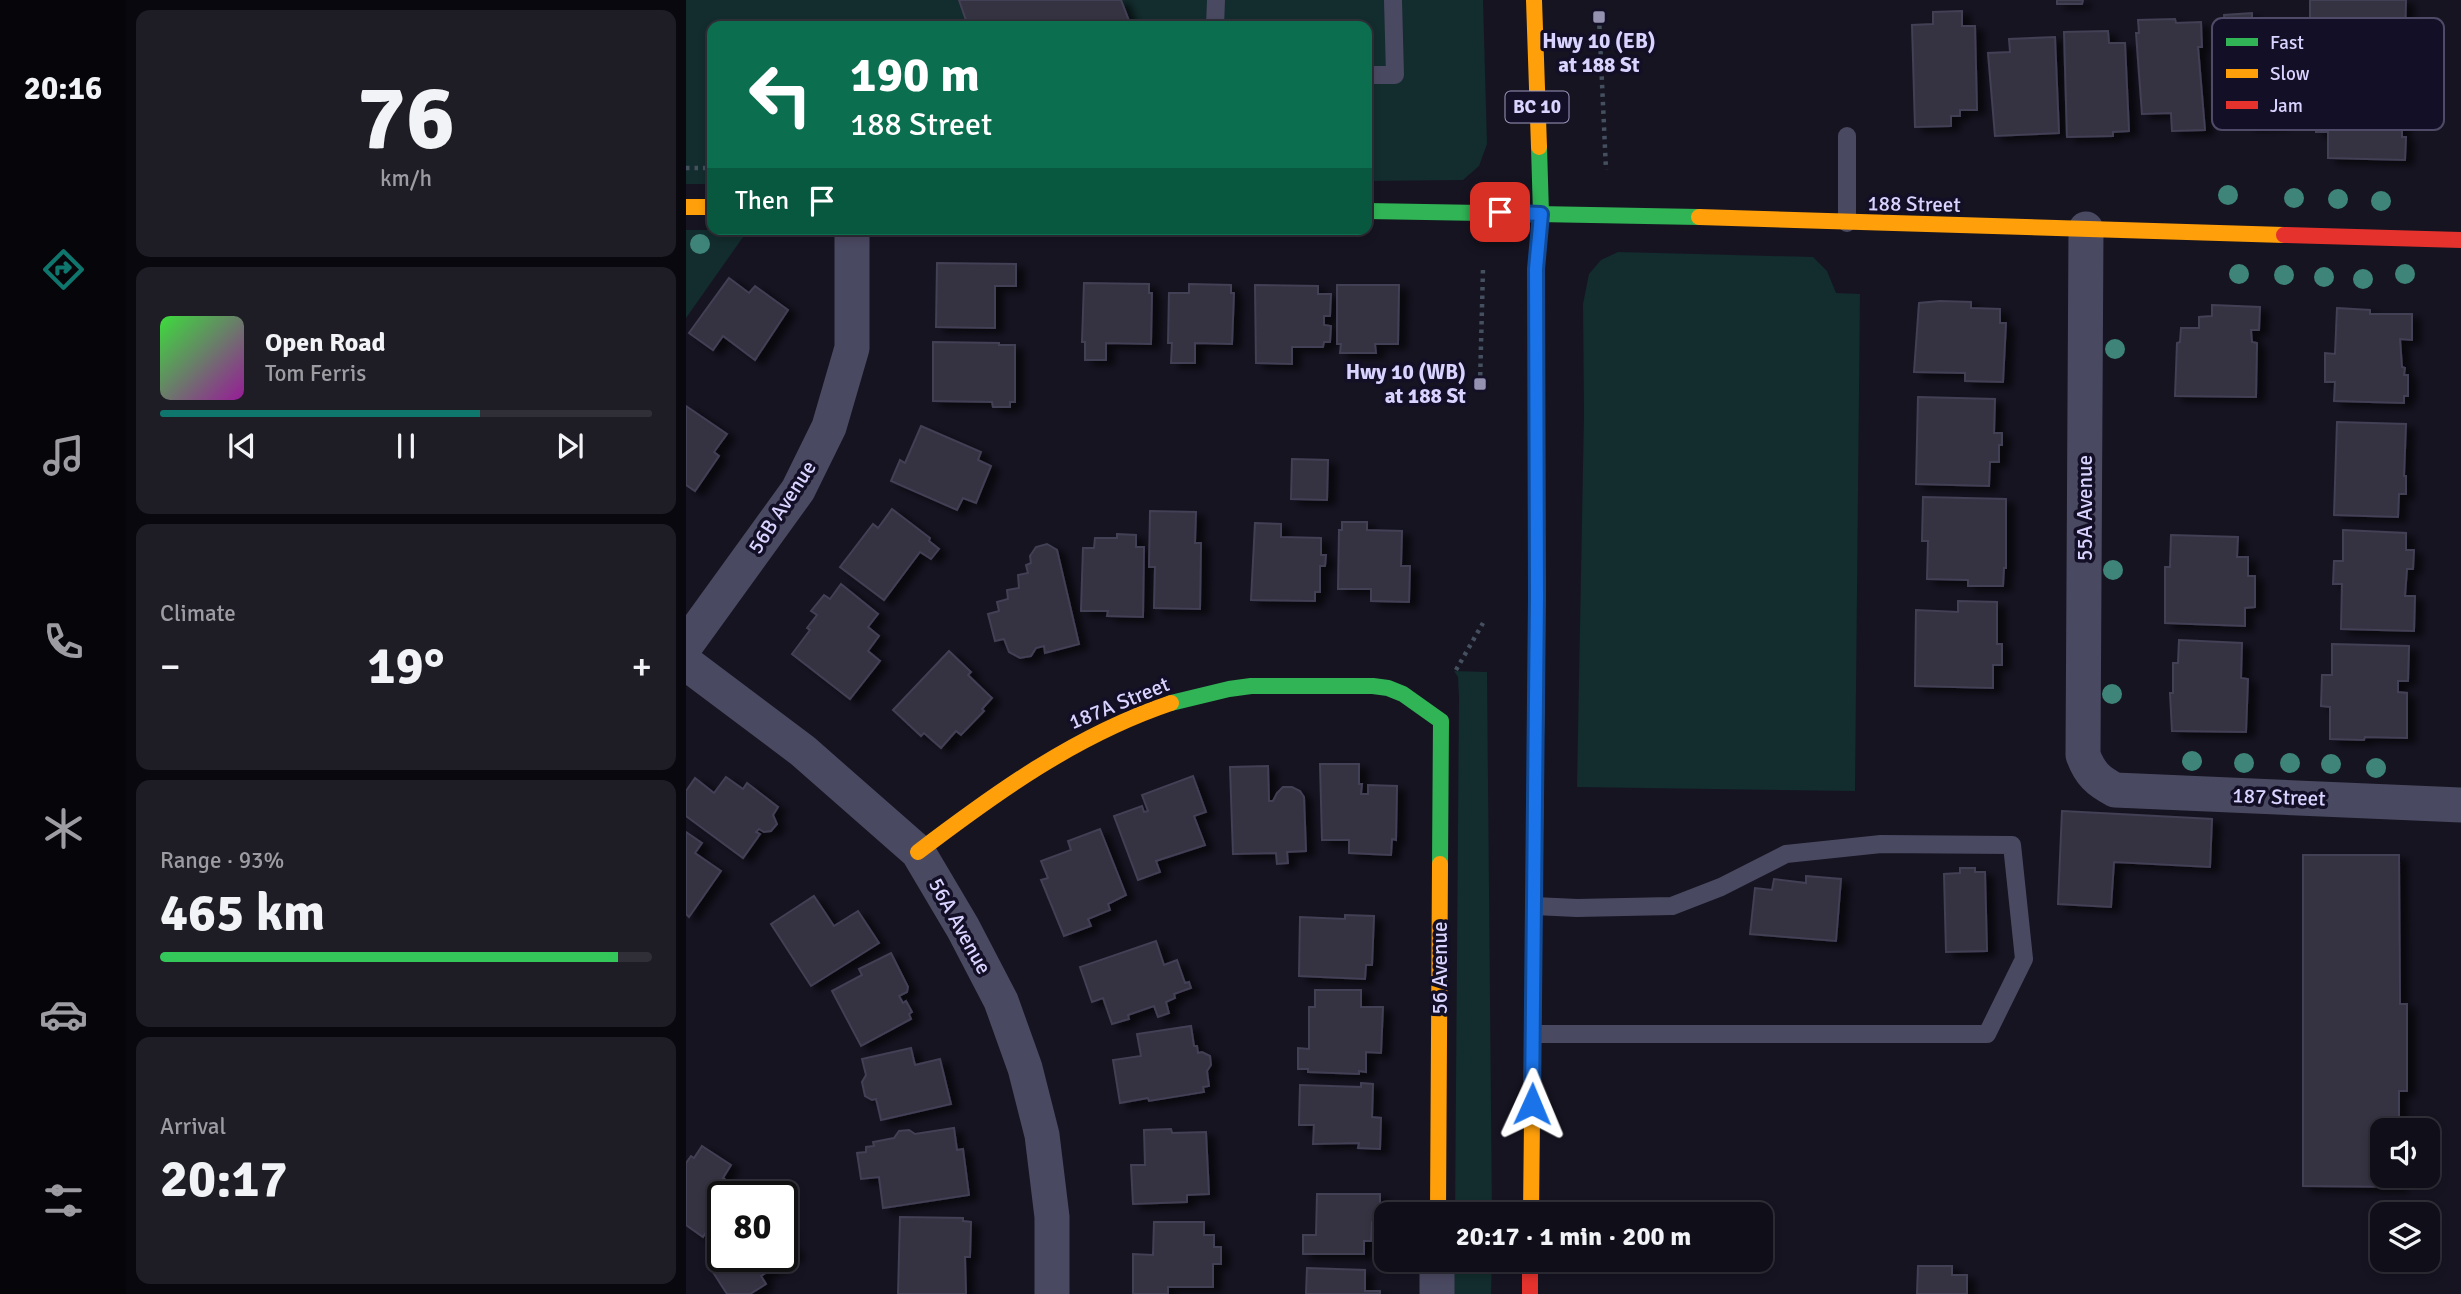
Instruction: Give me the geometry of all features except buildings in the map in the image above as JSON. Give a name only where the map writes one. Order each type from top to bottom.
[{"type":"main road","name":"BC 10","points":[[1531,1202],[1537,597],[1536,269],[1541,214],[1534,0]]},
{"type":"main road","points":[[686,207],[707,207]]},
{"type":"main road","name":"188 Street","points":[[1372,211],[2461,240]]},
{"type":"main road","name":"187A Street","points":[[918,852],[1014,779],[1077,741],[1154,707],[1193,696],[1232,688],[1387,688],[1418,702],[1441,721]]},
{"type":"main road","name":"56 Avenue","points":[[1438,1202],[1441,721]]},
{"type":"main road","points":[[1530,1272],[1530,1294]]},
{"type":"street","name":"55A Avenue","points":[[2086,229],[2083,755],[2089,771],[2099,781]]},
{"type":"street","name":"56B Avenue","points":[[686,645],[798,490],[830,427],[852,348],[852,235]]},
{"type":"street","name":"56A Avenue","points":[[686,663],[803,751],[918,852],[963,928],[1001,1001],[1026,1068],[1042,1135],[1052,1217],[1052,1294]]},
{"type":"street","name":"187 Street","points":[[2099,781],[2115,790],[2461,805]]},
{"type":"street","points":[[1437,1272],[1437,1294]]},
{"type":"lane","points":[[1215,21],[1216,0]]},
{"type":"lane","points":[[1372,75],[1395,75],[1393,0]]},
{"type":"lane","points":[[1847,136],[1847,223]]},
{"type":"lane","points":[[1534,906],[1672,906],[1721,887],[1786,854],[1881,844],[2012,845],[2024,959],[1987,1034],[1534,1034]]},
{"type":"path","points":[[1599,17],[1606,170]]},
{"type":"path","points":[[686,168],[707,168]]},
{"type":"path","points":[[1480,384],[1483,270]]},
{"type":"path","points":[[1456,670],[1483,623]]},
{"type":"green space","points":[[686,0],[1483,0],[1487,144],[1479,166],[1463,180],[1372,181],[1372,21],[707,21],[707,184],[686,184]]},
{"type":"green space","points":[[686,230],[707,230],[707,235],[744,235],[686,318]]},
{"type":"green space","points":[[1618,252],[1813,257],[1827,271],[1836,293],[1860,294],[1855,791],[1577,787],[1584,414],[1583,304],[1589,274],[1601,260]]},
{"type":"green space","points":[[1454,671],[1487,672],[1492,1202],[1455,1202],[1458,677]]},
{"type":"green space","points":[[1454,1272],[1492,1272],[1491,1294],[1453,1294]]},
{"type":"traffic: fast","points":[[1537,643],[1536,269],[1541,214],[1539,147]]},
{"type":"traffic: fast","points":[[1372,211],[1699,217]]},
{"type":"traffic: fast","points":[[1171,703],[1251,686],[1373,686],[1403,694],[1441,721],[1440,864]]},
{"type":"traffic: slow","points":[[1534,0],[1539,147]]},
{"type":"traffic: slow","points":[[686,207],[707,207]]},
{"type":"traffic: slow","points":[[1699,217],[2284,235]]},
{"type":"traffic: slow","points":[[1531,1202],[1537,643]]},
{"type":"traffic: slow","points":[[918,852],[1008,787],[1070,748],[1102,731],[1171,703]]},
{"type":"traffic: slow","points":[[1438,1202],[1440,864]]},
{"type":"traffic: jam","points":[[2284,235],[2461,240]]},
{"type":"traffic: jam","points":[[1530,1272],[1530,1294]]},
{"type":"place","name":"Hwy 10 (EB) at 188 St","points":[[1599,17]]},
{"type":"place","name":"Hwy 10 (WB) at 188 St","points":[[1480,384]]},
{"type":"route","points":[[1500,212],[1541,214],[1536,269],[1537,597],[1532,1104]]}]
